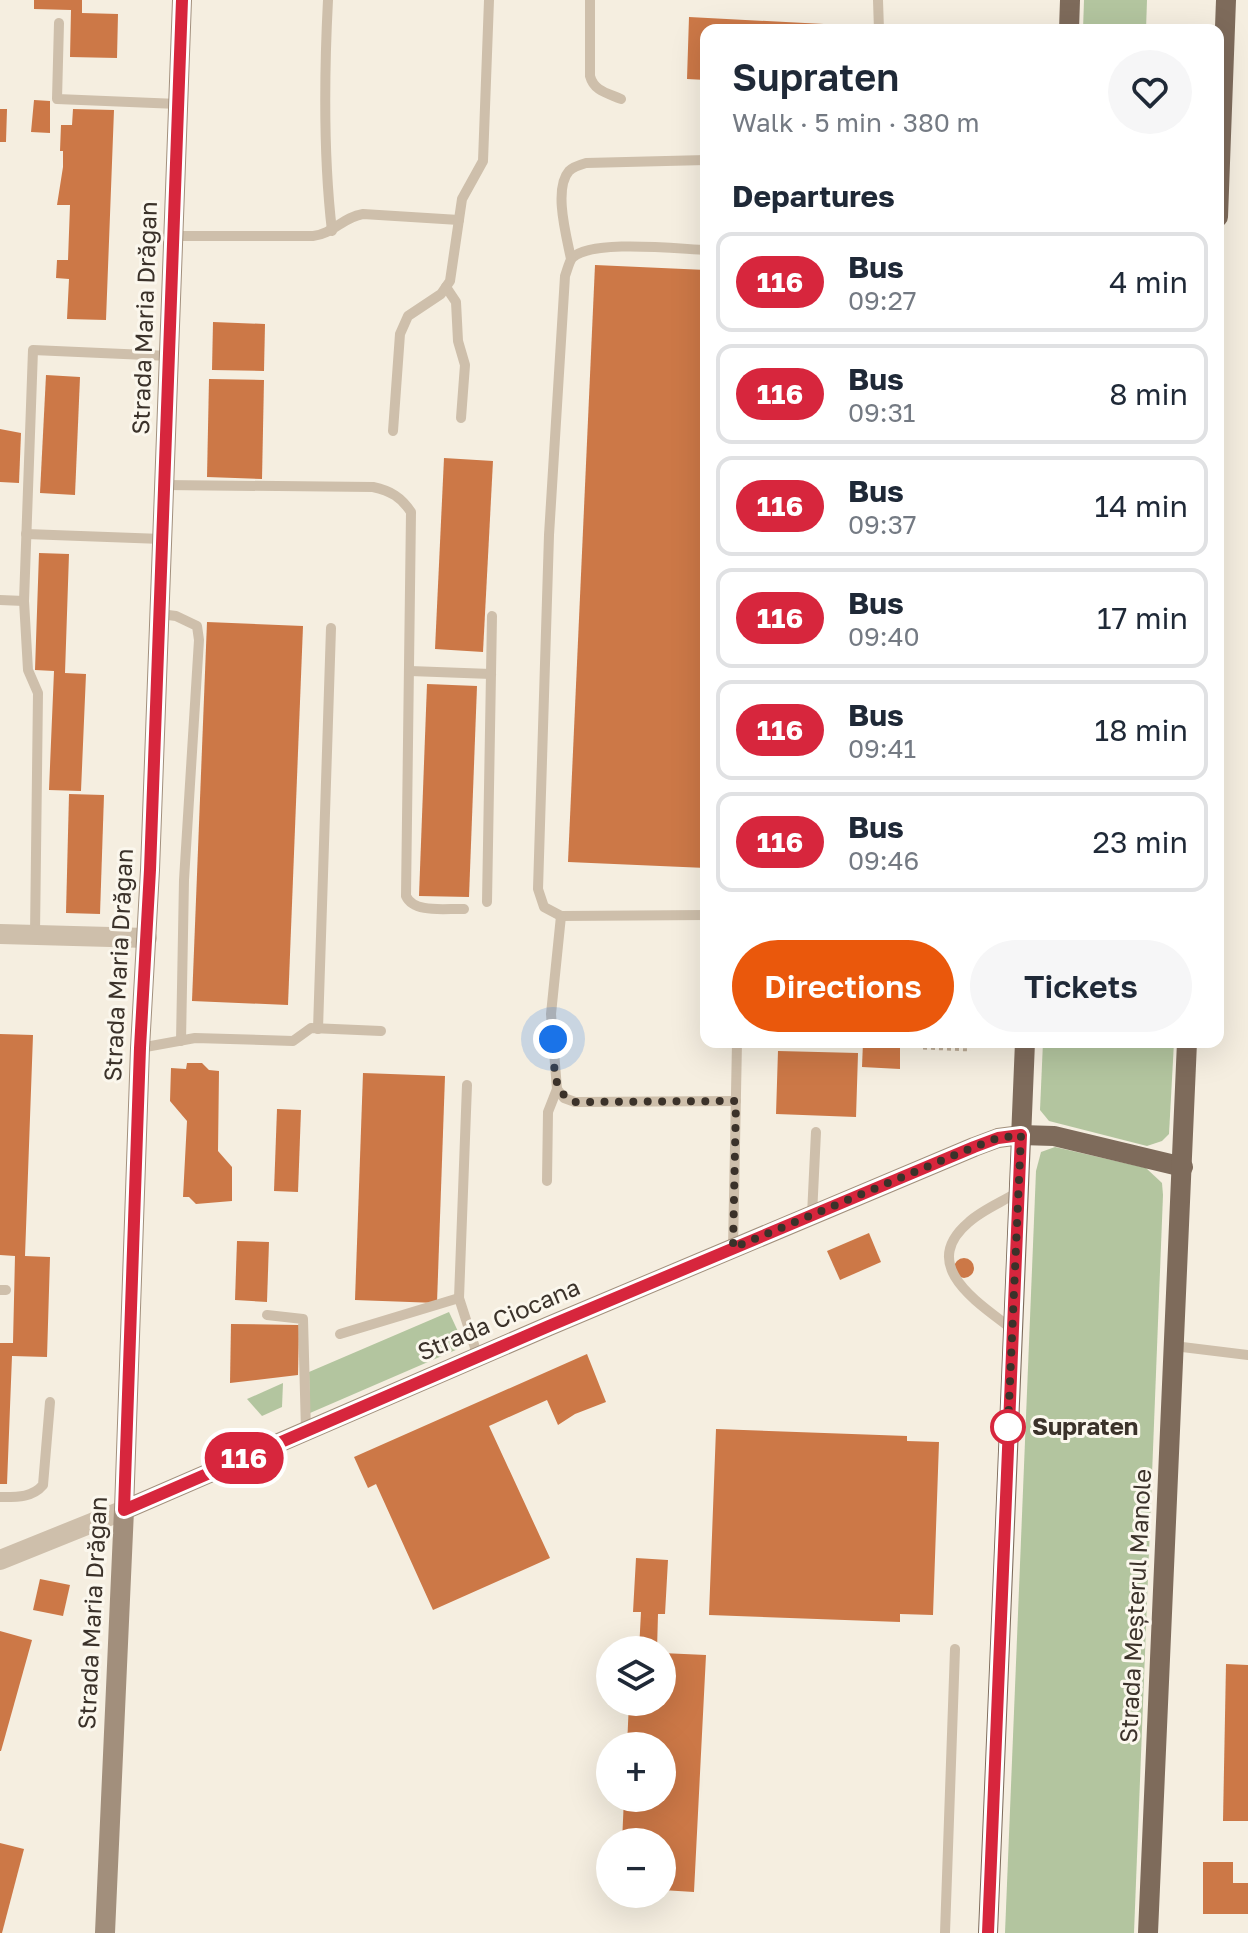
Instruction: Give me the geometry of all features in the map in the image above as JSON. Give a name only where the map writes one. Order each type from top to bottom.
[{"type":"main road","name":"Strada Maria Drăgan","points":[[105,1933],[160,614],[182,0]]},
{"type":"main road","points":[[1069,24],[1070,0]]},
{"type":"main road","points":[[1224,54],[1226,0]]},
{"type":"main road","points":[[988,1933],[1025,1048]]},
{"type":"main road","name":"Strada Meșterul Manole","points":[[1148,1933],[1187,1048]]},
{"type":"main road","points":[[1021,1135],[1054,1136],[1183,1167]]},
{"type":"main road","name":"Strada Ciocana","points":[[124,1510],[974,1147],[998,1138],[1021,1135]]},
{"type":"street","points":[[0,934],[147,938]]},
{"type":"street","name":"Strada Ciocana","points":[[0,1560],[124,1510]]},
{"type":"lane","points":[[328,0],[325,85],[327,189],[332,231]]},
{"type":"lane","points":[[393,431],[400,334],[408,316],[441,294],[450,281],[467,186],[480,171],[483,161],[489,0]]},
{"type":"lane","points":[[590,0],[592,85],[621,99]]},
{"type":"lane","points":[[878,0],[879,24]]},
{"type":"lane","points":[[59,23],[57,99],[178,104]]},
{"type":"lane","points":[[700,160],[586,163],[571,168],[565,176],[561,200],[571,259],[565,276],[550,520],[538,889],[544,907],[561,916],[700,915]]},
{"type":"lane","points":[[174,236],[313,236],[332,231],[352,216],[363,214],[459,220]]},
{"type":"lane","points":[[571,259],[584,252],[607,247],[700,250]]},
{"type":"lane","points":[[446,287],[456,302],[458,341],[465,365],[461,418]]},
{"type":"lane","points":[[35,934],[38,693],[28,670],[24,601],[33,350],[169,356]]},
{"type":"lane","points":[[164,485],[373,487],[390,491],[403,500],[411,512],[406,896],[409,903],[416,907],[464,909]]},
{"type":"lane","points":[[26,534],[162,539]]},
{"type":"lane","points":[[0,600],[24,601]]},
{"type":"lane","points":[[160,614],[197,626],[199,640],[184,880],[181,1041]]},
{"type":"lane","points":[[487,902],[492,616]]},
{"type":"lane","points":[[318,1029],[331,628]]},
{"type":"lane","points":[[410,671],[491,674]]},
{"type":"lane","points":[[547,1181],[548,1112],[557,1089],[551,1014],[561,916]]},
{"type":"lane","points":[[140,1048],[195,1038],[293,1041],[311,1028],[381,1031]]},
{"type":"lane","points":[[733,1248],[737,1048]]},
{"type":"lane","points":[[467,1085],[459,1298],[478,1357]]},
{"type":"lane","points":[[557,1089],[564,1098],[575,1102],[736,1101]]},
{"type":"lane","points":[[812,1215],[816,1132]]},
{"type":"lane","points":[[1012,1329],[965,1293],[953,1277],[949,1255],[955,1237],[969,1222],[1018,1192]]},
{"type":"lane","points":[[340,1334],[459,1298]]},
{"type":"lane","points":[[267,1315],[303,1319],[306,1431]]},
{"type":"lane","points":[[1174,1346],[1248,1355]]},
{"type":"lane","points":[[0,1497],[25,1496],[37,1492],[43,1485],[50,1402]]},
{"type":"lane","points":[[945,1933],[955,1649]]},
{"type":"path","points":[[923,1048],[971,1050]]},
{"type":"green space","points":[[1084,0],[1147,0],[1146,24],[1083,24]]},
{"type":"green space","points":[[1043,1048],[1174,1048],[1169,1134],[1162,1141],[1147,1146],[1049,1121],[1040,1110]]},
{"type":"green space","points":[[1055,1147],[1146,1168],[1162,1183],[1134,1933],[1005,1933],[1036,1171],[1041,1152]]},
{"type":"green space","points":[[449,1312],[461,1338],[458,1349],[310,1413],[309,1372]]},
{"type":"green space","points":[[283,1383],[282,1407],[262,1416],[247,1399]]},
{"type":"building","points":[[34,0],[82,0],[82,13],[118,14],[117,58],[70,57],[71,10],[34,9]]},
{"type":"building","points":[[689,17],[824,24],[700,24],[700,80],[687,79]]},
{"type":"building","points":[[34,100],[50,101],[50,133],[31,132]]},
{"type":"building","points":[[0,109],[7,109],[6,142],[0,142]]},
{"type":"building","points":[[73,109],[114,110],[106,320],[67,319],[69,279],[56,278],[57,260],[68,260],[70,205],[57,205],[63,167],[61,125],[72,125]]},
{"type":"building","points":[[595,265],[700,270],[700,868],[568,862]]},
{"type":"building","points":[[213,322],[265,324],[264,371],[212,370]]},
{"type":"building","points":[[46,375],[80,377],[75,495],[40,493]]},
{"type":"building","points":[[209,379],[264,380],[262,479],[207,477]]},
{"type":"building","points":[[0,429],[21,433],[19,483],[0,482]]},
{"type":"building","points":[[444,458],[493,461],[483,652],[435,649]]},
{"type":"building","points":[[39,553],[69,554],[65,673],[86,674],[81,791],[49,790],[54,671],[35,670]]},
{"type":"building","points":[[207,622],[303,626],[288,1005],[192,1001]]},
{"type":"building","points":[[427,684],[477,686],[469,897],[419,896]]},
{"type":"building","points":[[69,794],[104,795],[100,914],[66,913]]},
{"type":"building","points":[[0,1034],[33,1035],[25,1256],[50,1257],[47,1357],[12,1356],[7,1484],[0,1484],[0,1343],[13,1343],[15,1256],[0,1255]]},
{"type":"building","points":[[863,1048],[900,1048],[900,1069],[862,1067]]},
{"type":"building","points":[[778,1051],[858,1053],[856,1117],[776,1114]]},
{"type":"building","points":[[187,1063],[202,1063],[209,1070],[219,1071],[218,1151],[232,1167],[232,1201],[196,1204],[189,1197],[183,1197],[187,1121],[170,1101],[171,1068],[186,1069]]},
{"type":"building","points":[[363,1073],[445,1076],[437,1303],[355,1300]]},
{"type":"building","points":[[277,1109],[301,1110],[298,1192],[274,1191]]},
{"type":"building","points":[[869,1233],[881,1262],[840,1280],[827,1251]]},
{"type":"building","points":[[237,1241],[269,1242],[267,1302],[235,1300]]},
{"type":"building","points":[[964,1258],[971,1261],[974,1268],[971,1275],[964,1278],[957,1275],[954,1268],[957,1261]]},
{"type":"building","points":[[231,1324],[299,1325],[298,1375],[230,1383]]},
{"type":"building","points":[[587,1354],[606,1402],[575,1414],[558,1425],[547,1400],[489,1426],[550,1558],[433,1610],[376,1484],[368,1488],[354,1457]]},
{"type":"building","points":[[716,1429],[907,1436],[907,1441],[939,1442],[933,1615],[900,1614],[900,1622],[709,1615]]},
{"type":"building","points":[[636,1558],[668,1560],[665,1614],[658,1614],[657,1636],[640,1636],[641,1612],[633,1612]]},
{"type":"building","points":[[40,1579],[70,1585],[63,1616],[33,1610]]},
{"type":"building","points":[[0,1631],[32,1640],[1,1751],[0,1751]]},
{"type":"building","points":[[676,1654],[706,1655],[694,1892],[676,1891],[676,1828],[623,1828],[623,1812],[676,1812],[676,1732],[628,1732],[628,1716],[676,1716]]},
{"type":"building","points":[[1226,1664],[1248,1665],[1248,1821],[1223,1821]]},
{"type":"building","points":[[0,1843],[24,1849],[2,1933],[0,1933]]},
{"type":"building","points":[[1203,1862],[1233,1862],[1233,1883],[1248,1883],[1248,1914],[1203,1914]]},
{"type":"bus line","name":"116","points":[[182,0],[124,1510],[974,1147],[998,1138],[1021,1135],[988,1933]]},
{"type":"place","name":"Supraten","points":[[1008,1427]]},
{"type":"route","points":[[553,1039],[557,1089],[564,1098],[575,1102],[736,1101],[733,1248],[974,1147],[998,1138],[1021,1135],[1008,1427]]}]
